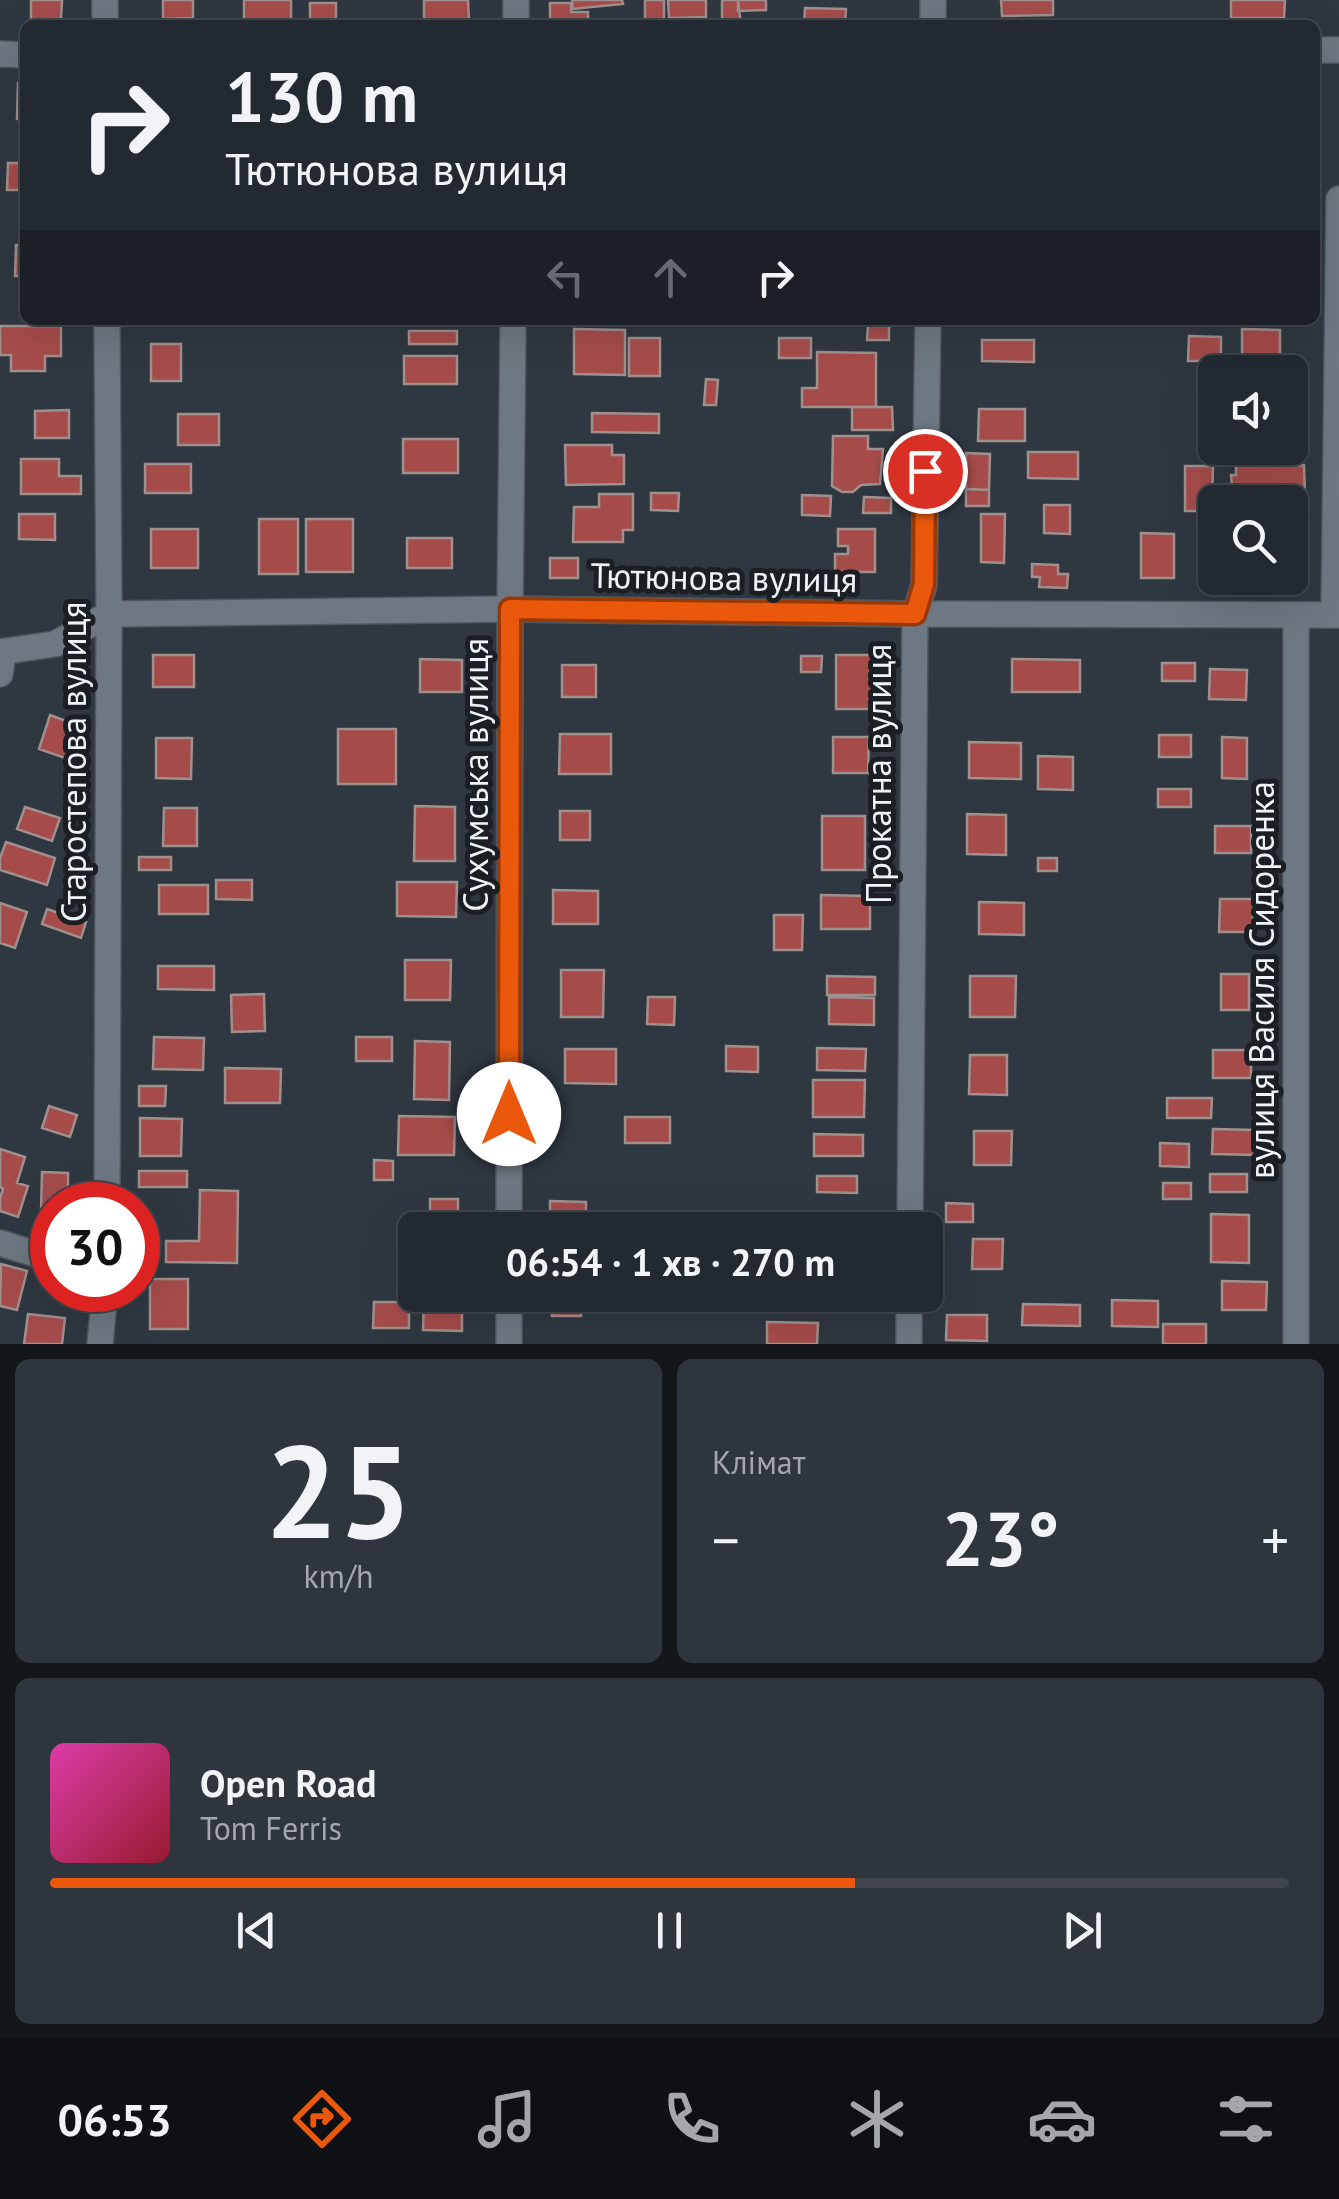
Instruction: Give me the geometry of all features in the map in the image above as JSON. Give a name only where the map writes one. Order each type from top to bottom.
[{"type":"street","points":[[1336,615],[1339,199]]},
{"type":"street","name":"Старостепова вулиця","points":[[107,325],[107,1182]]},
{"type":"street","name":"Сухумська вулиця","points":[[509,1212],[513,325]]},
{"type":"street","name":"Прокатна вулиця","points":[[910,1212],[915,614],[924,584],[928,325]]},
{"type":"street","name":"Тютюнова вулиця","points":[[109,614],[510,609],[1336,615]]},
{"type":"street","points":[[1,660],[55,644],[109,614]]},
{"type":"street","name":"вулиця Василя Сидоренка","points":[[1296,616],[1296,1344]]},
{"type":"street","points":[[0,1243],[30,1252]]},
{"type":"street","points":[[100,1344],[103,1312]]},
{"type":"street","points":[[509,1312],[509,1344]]},
{"type":"street","points":[[909,1344],[910,1312]]},
{"type":"building","points":[[31,0],[62,0],[61,20],[31,19]]},
{"type":"building","points":[[163,0],[193,0],[193,18],[163,19]]},
{"type":"building","points":[[244,0],[291,0],[291,20],[244,20]]},
{"type":"building","points":[[424,0],[468,0],[469,20],[424,20]]},
{"type":"building","points":[[572,0],[622,0],[623,4],[573,9]]},
{"type":"building","points":[[645,0],[664,0],[664,20],[645,20]]},
{"type":"building","points":[[668,0],[706,0],[706,17],[669,18]]},
{"type":"building","points":[[722,0],[738,0],[740,20],[722,20]]},
{"type":"building","points":[[738,0],[766,0],[766,10],[738,11]]},
{"type":"building","points":[[1001,0],[1053,0],[1053,15],[1002,16]]},
{"type":"building","points":[[1231,0],[1285,0],[1284,18],[1231,18]]},
{"type":"building","points":[[310,3],[336,3],[336,20],[310,20]]},
{"type":"building","points":[[550,3],[571,3],[571,12],[588,12],[588,20],[550,20]]},
{"type":"building","points":[[805,8],[846,9],[845,20],[804,20]]},
{"type":"building","points":[[18,83],[20,83],[20,119]]},
{"type":"building","points":[[8,163],[20,163],[20,190],[7,190]]},
{"type":"building","points":[[16,245],[20,245],[20,276],[15,276]]},
{"type":"building","points":[[868,325],[889,325],[889,340],[867,340]]},
{"type":"building","points":[[0,326],[61,326],[61,356],[45,356],[45,371],[11,371],[11,355],[0,355]]},
{"type":"building","points":[[574,329],[625,330],[625,375],[574,374]]},
{"type":"building","points":[[1242,329],[1280,330],[1280,355],[1242,354]]},
{"type":"building","points":[[409,331],[457,331],[457,344],[409,344]]},
{"type":"building","points":[[1189,336],[1221,337],[1221,355],[1198,355],[1198,361],[1188,361]]},
{"type":"building","points":[[629,338],[660,338],[660,376],[629,376]]},
{"type":"building","points":[[779,338],[811,338],[811,358],[779,358]]},
{"type":"building","points":[[982,340],[1034,340],[1034,362],[982,361]]},
{"type":"building","points":[[151,344],[181,344],[181,381],[151,381]]},
{"type":"building","points":[[817,352],[876,353],[876,407],[802,407],[802,388],[817,388]]},
{"type":"building","points":[[404,356],[457,356],[457,384],[404,384]]},
{"type":"building","points":[[706,379],[718,380],[716,405],[704,405]]},
{"type":"building","points":[[852,407],[892,407],[893,430],[852,430]]},
{"type":"building","points":[[979,409],[1025,409],[1025,441],[978,441]]},
{"type":"building","points":[[69,410],[69,438],[35,438],[35,411]]},
{"type":"building","points":[[592,413],[659,414],[659,433],[592,432]]},
{"type":"building","points":[[178,414],[219,414],[219,445],[178,445]]},
{"type":"building","points":[[833,436],[868,436],[868,449],[883,449],[880,484],[861,485],[853,492],[842,492],[832,486]]},
{"type":"building","points":[[403,439],[458,439],[458,473],[403,473]]},
{"type":"building","points":[[565,445],[612,445],[612,455],[624,455],[624,484],[566,485]]},
{"type":"building","points":[[1028,452],[1078,452],[1078,479],[1028,478]]},
{"type":"building","points":[[966,453],[990,454],[989,490],[966,489]]},
{"type":"building","points":[[21,459],[59,459],[59,476],[81,476],[81,494],[21,494]]},
{"type":"building","points":[[145,464],[191,464],[191,493],[145,493]]},
{"type":"building","points":[[1236,465],[1304,465],[1305,485],[1232,485],[1231,475],[1236,475]]},
{"type":"building","points":[[1185,466],[1213,466],[1213,485],[1198,485],[1198,511],[1185,511]]},
{"type":"building","points":[[966,489],[989,490],[989,506],[966,506]]},
{"type":"building","points":[[651,493],[679,493],[678,511],[651,510]]},
{"type":"building","points":[[599,494],[633,494],[633,530],[623,530],[623,542],[573,542],[574,507],[599,507]]},
{"type":"building","points":[[802,495],[831,496],[830,516],[802,515]]},
{"type":"building","points":[[864,497],[891,498],[891,513],[863,513]]},
{"type":"building","points":[[1044,505],[1070,505],[1070,534],[1044,533]]},
{"type":"building","points":[[19,514],[55,514],[55,540],[19,539]]},
{"type":"building","points":[[981,514],[1005,514],[1004,563],[981,562]]},
{"type":"building","points":[[259,519],[298,519],[298,574],[259,574]]},
{"type":"building","points":[[306,519],[353,519],[353,572],[306,572]]},
{"type":"building","points":[[151,529],[198,529],[198,568],[151,568]]},
{"type":"building","points":[[838,529],[875,529],[875,572],[835,572],[835,554],[848,554],[848,546],[838,546]]},
{"type":"building","points":[[1141,533],[1174,534],[1174,578],[1141,578]]},
{"type":"building","points":[[407,538],[452,538],[452,568],[407,568]]},
{"type":"building","points":[[550,558],[578,558],[578,578],[550,578]]},
{"type":"building","points":[[1032,564],[1058,565],[1058,574],[1068,574],[1067,588],[1039,587],[1040,577],[1032,577]]},
{"type":"building","points":[[153,655],[194,655],[194,687],[153,687]]},
{"type":"building","points":[[836,655],[873,655],[873,709],[836,709]]},
{"type":"building","points":[[801,656],[822,656],[821,672],[801,672]]},
{"type":"building","points":[[420,659],[462,660],[462,692],[420,692]]},
{"type":"building","points":[[1012,659],[1080,660],[1080,692],[1012,692]]},
{"type":"building","points":[[1162,663],[1195,663],[1195,681],[1162,681]]},
{"type":"building","points":[[562,665],[596,665],[596,697],[562,697]]},
{"type":"building","points":[[1210,669],[1247,670],[1246,700],[1209,699]]},
{"type":"building","points":[[50,715],[77,725],[65,758],[39,749]]},
{"type":"building","points":[[338,729],[396,729],[396,784],[338,784]]},
{"type":"building","points":[[560,734],[611,734],[611,774],[559,774]]},
{"type":"building","points":[[1159,735],[1191,735],[1191,757],[1159,757]]},
{"type":"building","points":[[833,737],[869,737],[868,773],[833,773]]},
{"type":"building","points":[[1222,737],[1247,738],[1247,779],[1222,778]]},
{"type":"building","points":[[156,738],[192,738],[191,779],[156,778]]},
{"type":"building","points":[[969,742],[1021,743],[1021,779],[969,778]]},
{"type":"building","points":[[1038,756],[1073,757],[1073,790],[1038,789]]},
{"type":"building","points":[[1158,789],[1191,789],[1191,807],[1158,807]]},
{"type":"building","points":[[415,806],[455,807],[455,861],[414,861]]},
{"type":"building","points":[[25,807],[60,818],[52,841],[17,829]]},
{"type":"building","points":[[164,808],[197,808],[197,846],[163,846]]},
{"type":"building","points":[[560,811],[590,811],[590,840],[560,840]]},
{"type":"building","points":[[967,814],[1006,815],[1006,855],[967,854]]},
{"type":"building","points":[[822,816],[865,816],[865,870],[822,870]]},
{"type":"building","points":[[1215,826],[1251,826],[1251,853],[1215,853]]},
{"type":"building","points":[[6,842],[55,858],[47,885],[0,870]]},
{"type":"building","points":[[139,857],[171,857],[171,870],[139,870]]},
{"type":"building","points":[[1038,858],[1057,858],[1057,871],[1038,871]]},
{"type":"building","points":[[216,880],[252,880],[252,900],[216,899]]},
{"type":"building","points":[[397,882],[457,882],[456,917],[397,916]]},
{"type":"building","points":[[159,885],[208,885],[208,914],[159,914]]},
{"type":"building","points":[[553,890],[598,891],[598,924],[553,924]]},
{"type":"building","points":[[821,895],[870,896],[870,929],[821,929]]},
{"type":"building","points":[[1220,899],[1253,899],[1253,932],[1219,932]]},
{"type":"building","points":[[979,902],[1024,903],[1024,935],[979,934]]},
{"type":"building","points":[[0,903],[27,912],[15,948],[0,943]]},
{"type":"building","points":[[47,909],[86,922],[81,938],[42,924]]},
{"type":"building","points":[[774,915],[803,915],[802,950],[774,950]]},
{"type":"building","points":[[405,960],[451,960],[450,1000],[405,1000]]},
{"type":"building","points":[[158,966],[214,966],[214,990],[158,989]]},
{"type":"building","points":[[561,970],[604,970],[603,1017],[561,1017]]},
{"type":"building","points":[[1221,974],[1249,974],[1249,1010],[1221,1010]]},
{"type":"building","points":[[827,976],[875,977],[875,995],[827,995]]},
{"type":"building","points":[[970,976],[1016,976],[1015,1017],[970,1017]]},
{"type":"building","points":[[264,994],[265,1031],[232,1032],[231,995]]},
{"type":"building","points":[[648,997],[675,997],[674,1025],[647,1024]]},
{"type":"building","points":[[829,997],[874,998],[874,1025],[829,1024]]},
{"type":"building","points":[[154,1037],[204,1038],[203,1070],[153,1069]]},
{"type":"building","points":[[356,1037],[392,1037],[392,1061],[356,1061]]},
{"type":"building","points":[[415,1041],[450,1042],[449,1100],[414,1099]]},
{"type":"building","points":[[726,1046],[758,1047],[758,1072],[726,1071]]},
{"type":"building","points":[[817,1048],[866,1049],[865,1071],[817,1070]]},
{"type":"building","points":[[565,1049],[616,1049],[616,1084],[565,1083]]},
{"type":"building","points":[[1213,1050],[1251,1050],[1251,1078],[1213,1078]]},
{"type":"building","points":[[970,1055],[1007,1055],[1007,1095],[969,1094]]},
{"type":"building","points":[[225,1068],[281,1069],[280,1103],[225,1103]]},
{"type":"building","points":[[813,1080],[865,1080],[864,1117],[813,1117]]},
{"type":"building","points":[[139,1086],[166,1086],[165,1106],[139,1106]]},
{"type":"building","points":[[1167,1098],[1212,1098],[1211,1118],[1167,1118]]},
{"type":"building","points":[[49,1106],[77,1115],[70,1137],[42,1128]]},
{"type":"building","points":[[399,1116],[455,1117],[454,1155],[398,1155]]},
{"type":"building","points":[[625,1117],[670,1117],[670,1143],[625,1143]]},
{"type":"building","points":[[140,1118],[182,1119],[181,1156],[140,1156]]},
{"type":"building","points":[[1213,1129],[1256,1130],[1256,1155],[1212,1154]]},
{"type":"building","points":[[974,1131],[1012,1131],[1011,1165],[974,1165]]},
{"type":"building","points":[[814,1134],[863,1135],[863,1156],[814,1156]]},
{"type":"building","points":[[1160,1143],[1189,1144],[1189,1167],[1160,1166]]},
{"type":"building","points":[[0,1149],[25,1157],[17,1183],[28,1186],[18,1217],[0,1211]]},
{"type":"building","points":[[374,1160],[393,1161],[393,1180],[374,1180]]},
{"type":"building","points":[[139,1171],[187,1171],[187,1187],[139,1182]]},
{"type":"building","points":[[42,1172],[68,1173],[68,1182],[42,1182]]},
{"type":"building","points":[[1210,1174],[1247,1174],[1247,1192],[1210,1192]]},
{"type":"building","points":[[817,1176],[857,1176],[857,1193],[817,1192]]},
{"type":"building","points":[[1163,1183],[1191,1183],[1191,1199],[1163,1199]]},
{"type":"building","points":[[200,1190],[238,1191],[237,1263],[166,1262],[166,1241],[199,1241]]},
{"type":"building","points":[[430,1199],[458,1199],[458,1212],[430,1212]]},
{"type":"building","points":[[550,1201],[586,1202],[586,1212],[550,1212]]},
{"type":"building","points":[[946,1203],[973,1204],[973,1222],[946,1222]]},
{"type":"building","points":[[1211,1214],[1249,1215],[1249,1263],[1211,1262]]},
{"type":"building","points":[[973,1239],[1003,1239],[1002,1269],[972,1269]]},
{"type":"building","points":[[1,1264],[27,1271],[17,1310],[0,1306]]},
{"type":"building","points":[[160,1279],[188,1279],[188,1329],[150,1329],[150,1312],[160,1312]]},
{"type":"building","points":[[1222,1281],[1267,1282],[1266,1310],[1222,1310]]},
{"type":"building","points":[[1112,1300],[1158,1301],[1158,1327],[1112,1326]]},
{"type":"building","points":[[374,1302],[398,1302],[398,1312],[409,1312],[409,1328],[373,1328]]},
{"type":"building","points":[[1023,1304],[1080,1305],[1080,1326],[1022,1325]]},
{"type":"building","points":[[424,1312],[462,1312],[462,1331],[423,1330]]},
{"type":"building","points":[[552,1312],[581,1312],[581,1316],[552,1316]]},
{"type":"building","points":[[28,1314],[65,1318],[62,1344],[24,1344]]},
{"type":"building","points":[[947,1315],[987,1315],[987,1341],[946,1340]]},
{"type":"building","points":[[767,1322],[818,1323],[817,1344],[767,1344]]},
{"type":"building","points":[[1163,1324],[1206,1324],[1206,1344],[1163,1344]]},
{"type":"route","points":[[509,1114],[510,609],[915,614],[924,584],[925,471]]}]
